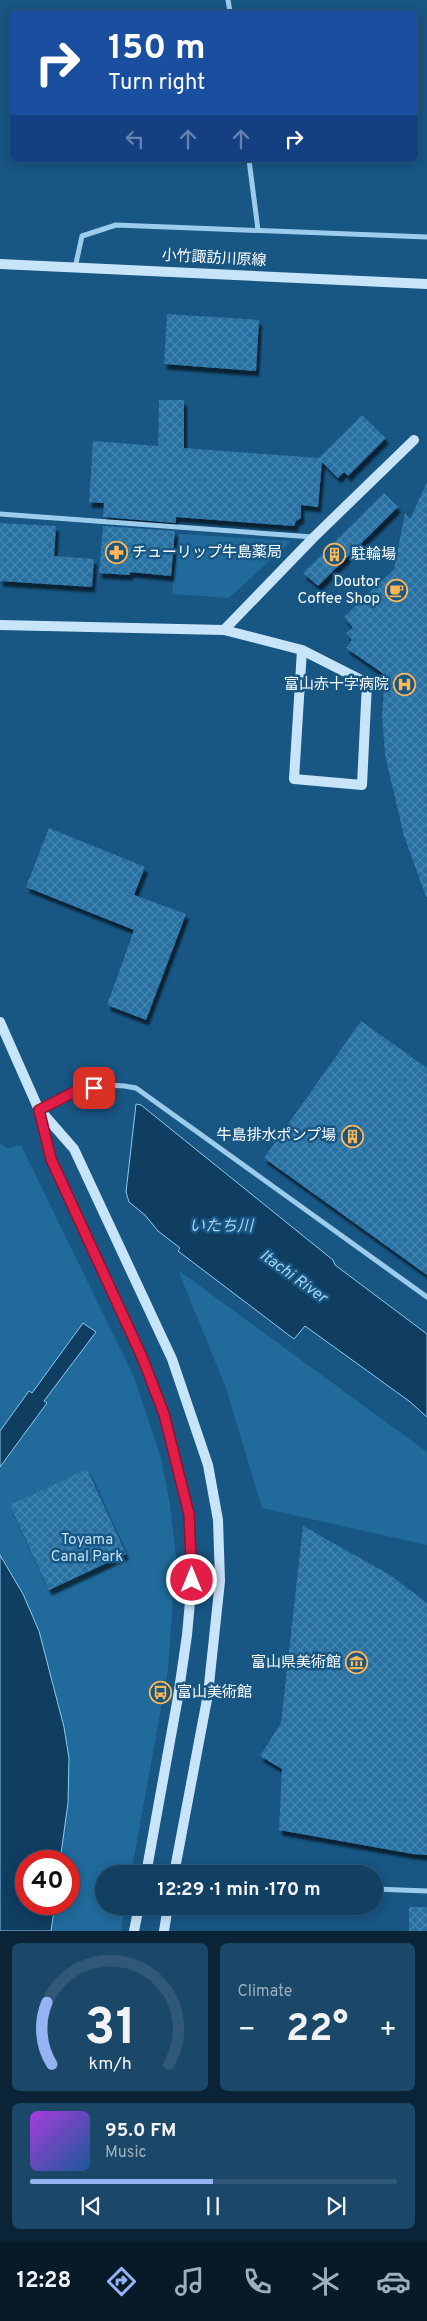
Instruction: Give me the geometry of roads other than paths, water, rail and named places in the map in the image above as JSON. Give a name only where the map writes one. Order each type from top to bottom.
[{"type":"street","points":[[249,162],[258,230]]},
{"type":"street","points":[[75,268],[82,236],[116,226],[427,237]]},
{"type":"street","name":"小竹諏訪川原線","points":[[0,264],[427,284]]},
{"type":"street","points":[[224,630],[314,537],[414,440]]},
{"type":"street","points":[[0,514],[314,537]]},
{"type":"street","points":[[0,625],[224,630],[302,650],[367,682],[362,785],[294,779],[302,650]]},
{"type":"street","points":[[0,1022],[39,1110],[51,1159],[142,1357],[164,1414],[189,1514],[192,1580],[187,1635],[178,1697],[148,1865]]},
{"type":"street","points":[[39,1110],[80,1089],[122,1085],[136,1088],[427,1297]]},
{"type":"street","points":[[39,1110],[74,1149],[172,1359],[208,1465],[218,1520],[220,1581],[208,1694],[176,1865]]},
{"type":"street","points":[[383,1889],[427,1891]]},
{"type":"street","points":[[134,1931],[137,1915]]},
{"type":"street","points":[[164,1931],[167,1915]]},
{"type":"water","name":"いたち川","points":[[136,1104],[141,1105],[333,1260],[335,1265],[427,1334],[427,1417],[409,1401],[305,1326],[294,1339],[178,1251],[180,1248],[158,1231],[145,1215],[129,1202],[126,1192]]},
{"type":"water","points":[[83,1323],[96,1332],[44,1401],[47,1403],[0,1467],[0,1431],[29,1391],[32,1393]]},
{"type":"water","points":[[0,1555],[23,1594],[39,1631],[64,1727],[69,1758],[68,1803],[62,1850],[15,1850],[15,1915],[53,1915],[51,1931],[0,1931]]},
{"type":"place","name":"チューリップ牛島薬局","points":[[116,553]]},
{"type":"place","name":"駐輪場","points":[[335,555]]},
{"type":"place","name":"Doutor Coffee Shop","points":[[396,591]]},
{"type":"place","name":"富山赤十字病院","points":[[405,685]]},
{"type":"place","name":"牛島排水ポンプ場","points":[[352,1136]]},
{"type":"place","name":"富山県美術館","points":[[357,1663]]},
{"type":"place","name":"富山美術館","points":[[161,1693]]},
{"type":"water label","name":"Itachi River","points":[[293,1277]]},
{"type":"park label","name":"Toyama Canal Park","points":[[87,1548]]}]
